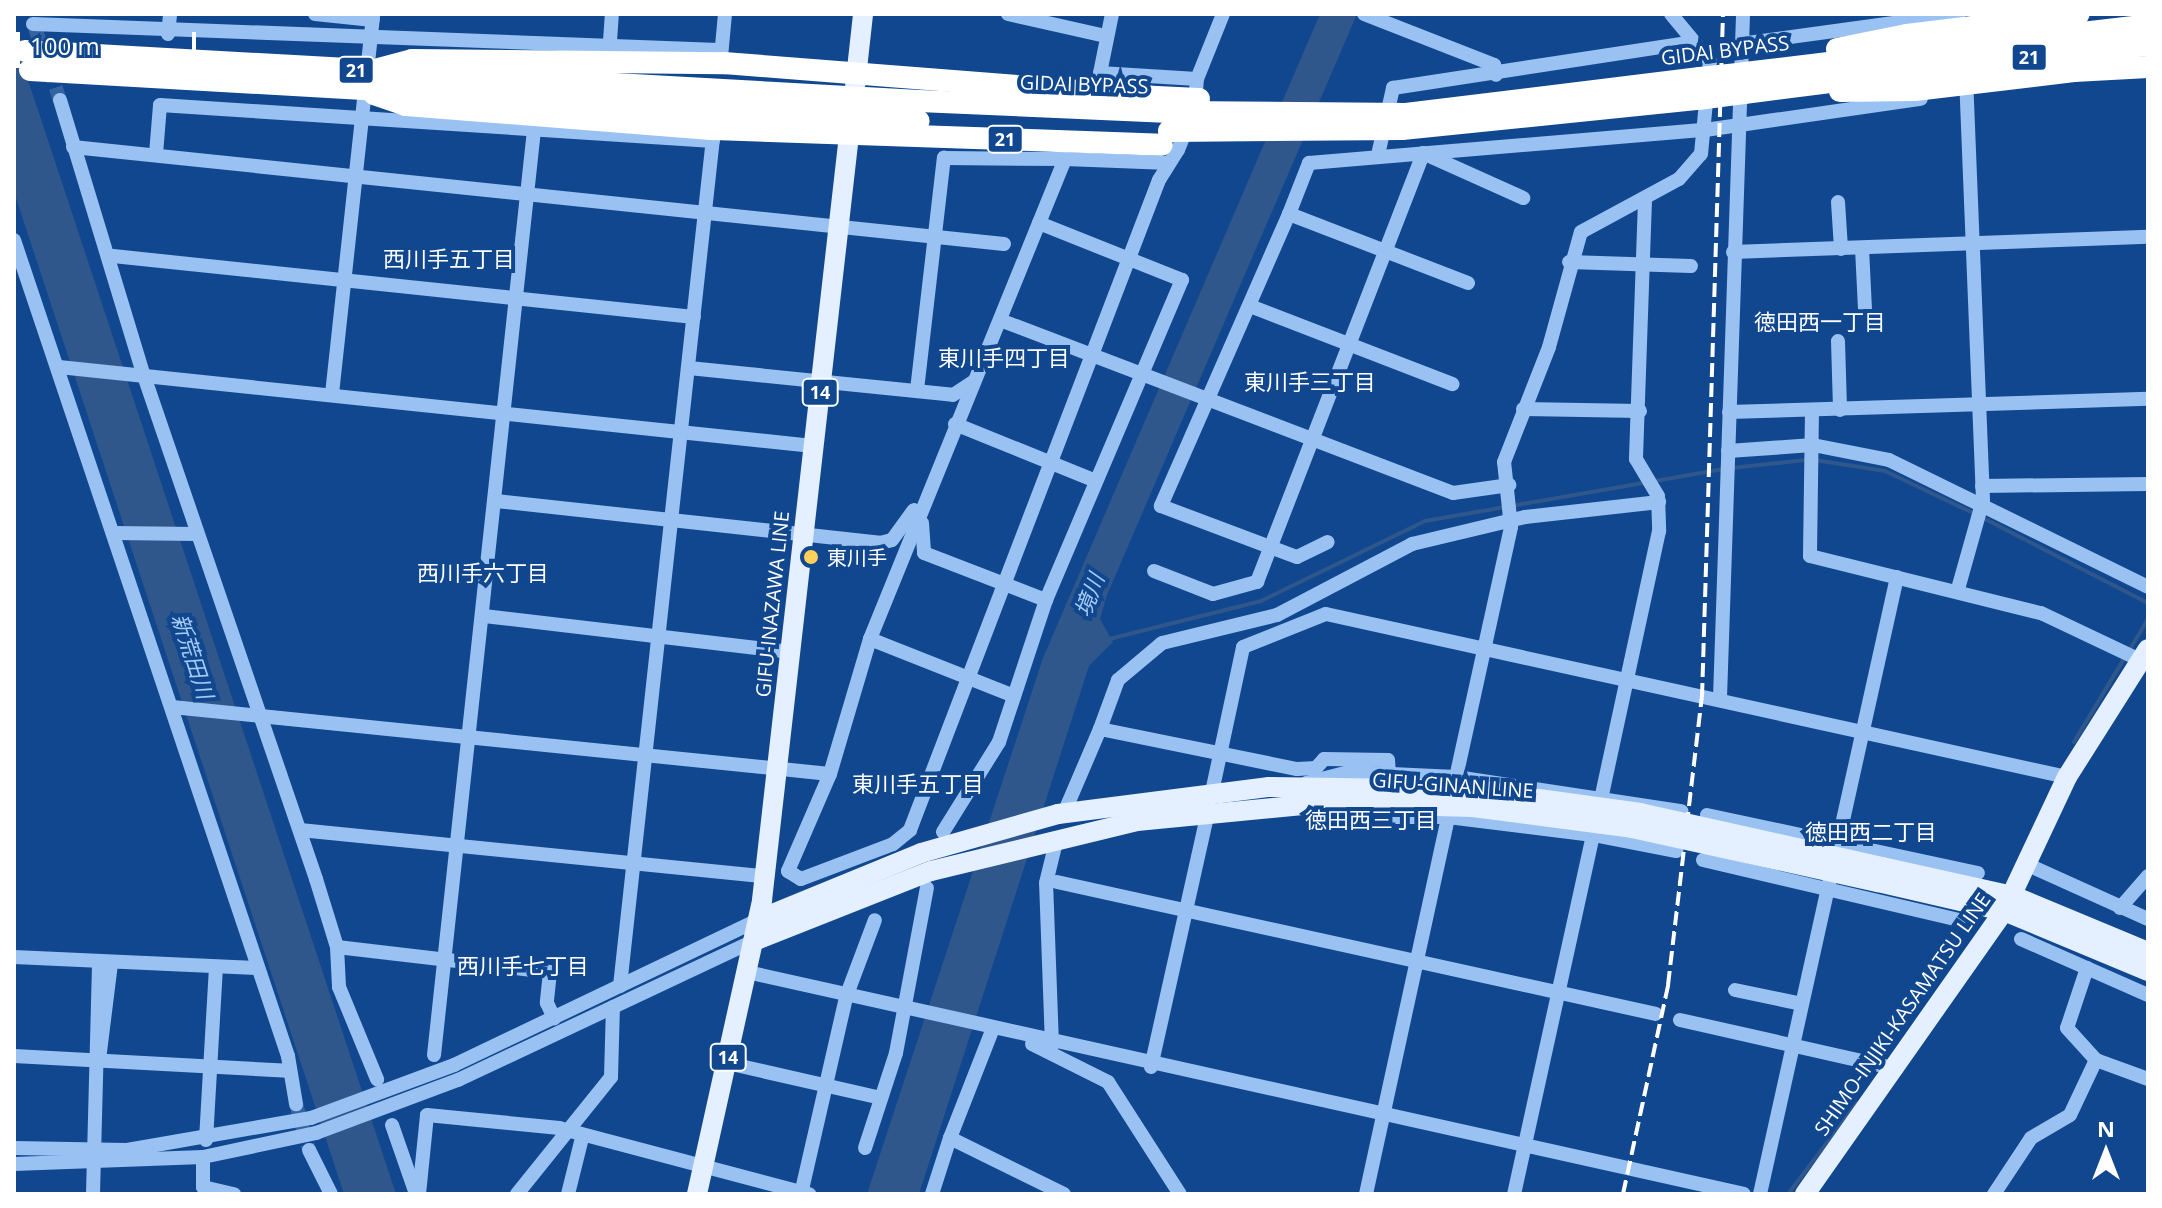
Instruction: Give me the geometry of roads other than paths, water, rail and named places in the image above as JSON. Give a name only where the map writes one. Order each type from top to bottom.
[{"type":"highway","name":"21","points":[[1911,63],[2079,14]]},
{"type":"highway","name":"21","points":[[14,50],[374,82],[406,105],[713,135],[849,132],[1169,138],[1281,124],[1404,122],[1699,89],[1911,63],[2148,25]]},
{"type":"highway","name":"21","points":[[1794,77],[1911,63],[2148,45]]},
{"type":"highway","name":"21","points":[[374,82],[412,60],[722,57],[1264,104],[1281,124]]},
{"type":"highway","name":"21","points":[[1911,63],[2074,71],[2148,67]]},
{"type":"highway","name":"21","points":[[14,69],[374,82],[919,111],[1253,145],[1281,124]]},
{"type":"main road","name":"GIFU-INAZAWA LINE","points":[[697,1194],[758,920],[863,14]]},
{"type":"main road","name":"SHIMO-INJIKI-KASAMATSU LINE","points":[[1805,1194],[2008,904],[2067,777],[2145,655]]},
{"type":"main road","name":"GIFU-GINAN LINE","points":[[758,920],[972,848],[1052,839],[1293,786],[1474,798],[1880,874],[2008,904],[2148,952]]},
{"type":"main road","name":"GIFU-GINAN LINE","points":[[754,941],[972,848],[1061,814],[1210,802],[1323,803],[1474,798]]},
{"type":"main road","name":"GIFU-GINAN LINE","points":[[2008,904],[2148,971]]},
{"type":"street","points":[[168,34],[170,14]]},
{"type":"street","points":[[315,14],[373,17],[332,394]]},
{"type":"street","points":[[610,41],[612,14]]},
{"type":"street","points":[[32,22],[168,34],[370,38],[541,47],[610,41],[722,57],[725,14]]},
{"type":"street","points":[[1008,14],[1106,36]]},
{"type":"street","points":[[1112,14],[1100,73],[1197,79]]},
{"type":"street","points":[[1065,159],[921,506],[870,639],[830,774],[788,871],[801,879],[893,844],[910,830],[1129,260],[1169,138],[1201,90],[1197,79],[1223,14]]},
{"type":"street","points":[[1364,14],[1494,65],[1496,75]]},
{"type":"street","points":[[1456,780],[1512,517],[1504,462],[1549,347],[1569,262],[1581,232],[1645,200],[1701,154],[1710,61],[1671,14]]},
{"type":"street","points":[[1720,698],[1743,14]]},
{"type":"street","points":[[1740,44],[1961,14],[1967,93],[1982,498],[1972,523],[1958,589]]},
{"type":"street","points":[[1378,155],[1393,88],[1496,75],[1695,42]]},
{"type":"street","points":[[1328,542],[1297,557],[1161,506],[1250,306],[1309,163],[1705,130],[1967,93],[2110,69]]},
{"type":"street","points":[[60,100],[73,147],[113,256],[140,373],[191,535],[252,710],[300,830],[337,947],[339,987],[377,1079]]},
{"type":"street","points":[[156,154],[160,105],[363,120],[713,135],[620,986]]},
{"type":"street","points":[[434,1055],[531,195],[535,128]]},
{"type":"street","points":[[917,390],[944,158],[1065,159],[1169,138]]},
{"type":"street","points":[[73,147],[1004,244]]},
{"type":"street","points":[[1423,153],[1523,198]]},
{"type":"street","points":[[1154,571],[1213,594],[1257,582],[1423,153]]},
{"type":"street","points":[[1514,1194],[1627,680],[1658,499],[1640,470],[1645,200]]},
{"type":"street","points":[[1838,202],[1841,249]]},
{"type":"street","points":[[1289,214],[1468,283]]},
{"type":"street","points":[[943,832],[999,742],[1046,600],[1182,280],[1039,223]]},
{"type":"street","points":[[1733,252],[2148,237]]},
{"type":"street","points":[[14,240],[18,257],[65,367],[120,533],[257,968],[296,1104]]},
{"type":"street","points":[[1862,248],[1865,309]]},
{"type":"street","points":[[113,256],[346,279],[517,301],[694,317]]},
{"type":"street","points":[[1569,262],[1691,266]]},
{"type":"street","points":[[1250,306],[1452,384]]},
{"type":"street","points":[[1000,320],[1453,493],[1510,488]]},
{"type":"street","points":[[1838,341],[1840,410]]},
{"type":"street","points":[[65,367],[813,446]]},
{"type":"street","points":[[689,368],[953,395],[973,381]]},
{"type":"street","points":[[1729,412],[2148,399]]},
{"type":"street","points":[[1523,409],[1640,411]]},
{"type":"street","points":[[1812,411],[1810,556],[1958,589],[2073,626],[2145,655]]},
{"type":"street","points":[[955,424],[1096,481]]},
{"type":"street","points":[[1728,455],[1813,449],[1889,460],[1982,498],[2148,587]]},
{"type":"street","points":[[1982,498],[2148,484]]},
{"type":"street","points":[[1061,814],[1100,729],[1118,680],[1162,643],[1277,615],[1412,544],[1512,517],[1658,499]]},
{"type":"street","points":[[496,501],[880,543],[892,540],[921,506]]},
{"type":"street","points":[[921,506],[924,553],[1046,600]]},
{"type":"street","points":[[120,533],[191,535]]},
{"type":"street","points":[[1760,1194],[1897,577]]},
{"type":"street","points":[[1151,1067],[1243,647],[1304,617],[1326,614],[1485,651],[1720,698],[2067,777]]},
{"type":"street","points":[[484,616],[791,652]]},
{"type":"street","points":[[870,639],[1014,696]]},
{"type":"street","points":[[176,708],[252,710],[830,774]]},
{"type":"street","points":[[1100,729],[1220,756],[1297,769],[1316,768],[1324,759],[1388,760],[1389,774]]},
{"type":"street","points":[[1293,786],[1349,772],[1389,774],[1601,794],[1681,811]]},
{"type":"street","points":[[1323,803],[1334,817],[1448,814],[1593,835],[1676,851]]},
{"type":"street","points":[[1366,1194],[1448,814]]},
{"type":"street","points":[[1707,815],[1978,873]]},
{"type":"street","points":[[300,830],[457,842],[764,876]]},
{"type":"street","points":[[1052,839],[1046,883],[1052,1045]]},
{"type":"street","points":[[1703,860],[1959,920]]},
{"type":"street","points":[[2026,864],[2148,919]]},
{"type":"street","points":[[2120,908],[2148,876]]},
{"type":"street","points":[[1057,882],[1185,913],[1656,1014]]},
{"type":"street","points":[[865,1148],[909,1011],[927,888]]},
{"type":"street","points":[[378,1106],[758,920]]},
{"type":"street","points":[[417,1194],[427,1115],[576,1136],[804,1193],[846,997],[875,920]]},
{"type":"street","points":[[2021,939],[2148,995]]},
{"type":"street","points":[[14,1164],[95,1166],[203,1157],[313,1126],[378,1106],[613,1007],[754,941]]},
{"type":"street","points":[[337,947],[550,972],[547,1003],[554,1018]]},
{"type":"street","points":[[14,957],[257,968]]},
{"type":"street","points":[[93,1194],[99,1060],[106,1053],[105,962]]},
{"type":"street","points":[[206,1140],[216,968]]},
{"type":"street","points":[[2087,968],[2067,1028],[2096,1060],[2148,1079]]},
{"type":"street","points":[[747,972],[1052,1045],[1744,1194]]},
{"type":"street","points":[[1735,990],[1802,1004]]},
{"type":"street","points":[[517,1194],[576,1136],[611,1077],[613,1007]]},
{"type":"street","points":[[1680,1020],[1894,1068]]},
{"type":"street","points":[[932,1194],[987,1030]]},
{"type":"street","points":[[1031,1040],[1108,1082],[1180,1194]]},
{"type":"street","points":[[14,1056],[288,1071]]},
{"type":"street","points":[[1994,1194],[2031,1138],[2070,1115],[2096,1060]]},
{"type":"street","points":[[727,1063],[881,1098]]},
{"type":"street","points":[[392,1125],[417,1194]]},
{"type":"street","points":[[14,1148],[95,1151],[313,1126]]},
{"type":"street","points":[[568,1194],[576,1136]]},
{"type":"street","points":[[950,1138],[1064,1194]]},
{"type":"street","points":[[309,1150],[331,1194]]},
{"type":"street","points":[[203,1157],[203,1187],[234,1194]]},
{"type":"water","name":"境川","points":[[1320,14],[1357,14],[1107,595],[1100,619],[1113,642],[1089,666],[919,1194],[867,1194],[1043,658]]},
{"type":"water","name":"新荒田川","points":[[14,39],[396,1194],[344,1194],[14,192]]},
{"type":"waterway","points":[[1732,468],[1806,460]]},
{"type":"waterway","points":[[1815,460],[1885,471],[1975,514]]},
{"type":"waterway","points":[[1109,639],[1261,601],[1425,521],[1723,469]]},
{"type":"waterway","points":[[1983,518],[2148,603]]},
{"type":"waterway","points":[[2130,649],[2147,621]]},
{"type":"waterway","points":[[2074,742],[2125,657]]},
{"type":"waterway","points":[[1788,1194],[1857,1103]]},
{"type":"tunnel","points":[[35,28],[60,100]]},
{"type":"tunnel","points":[[296,1104],[309,1150]]},
{"type":"railway","points":[[1623,1194],[1668,985],[1702,697],[1723,14]]},
{"type":"place","name":"東川手","points":[[811,557]]},
{"type":"district","name":"西川手五丁目","points":[[449,259]]},
{"type":"district","name":"徳田西一丁目","points":[[1820,322]]},
{"type":"district","name":"東川手四丁目","points":[[1004,358]]},
{"type":"district","name":"東川手三丁目","points":[[1310,382]]},
{"type":"district","name":"西川手六丁目","points":[[483,573]]},
{"type":"district","name":"東川手五丁目","points":[[918,784]]},
{"type":"district","name":"徳田西三丁目","points":[[1371,820]]},
{"type":"district","name":"徳田西二丁目","points":[[1871,832]]},
{"type":"district","name":"西川手七丁目","points":[[523,966]]}]
